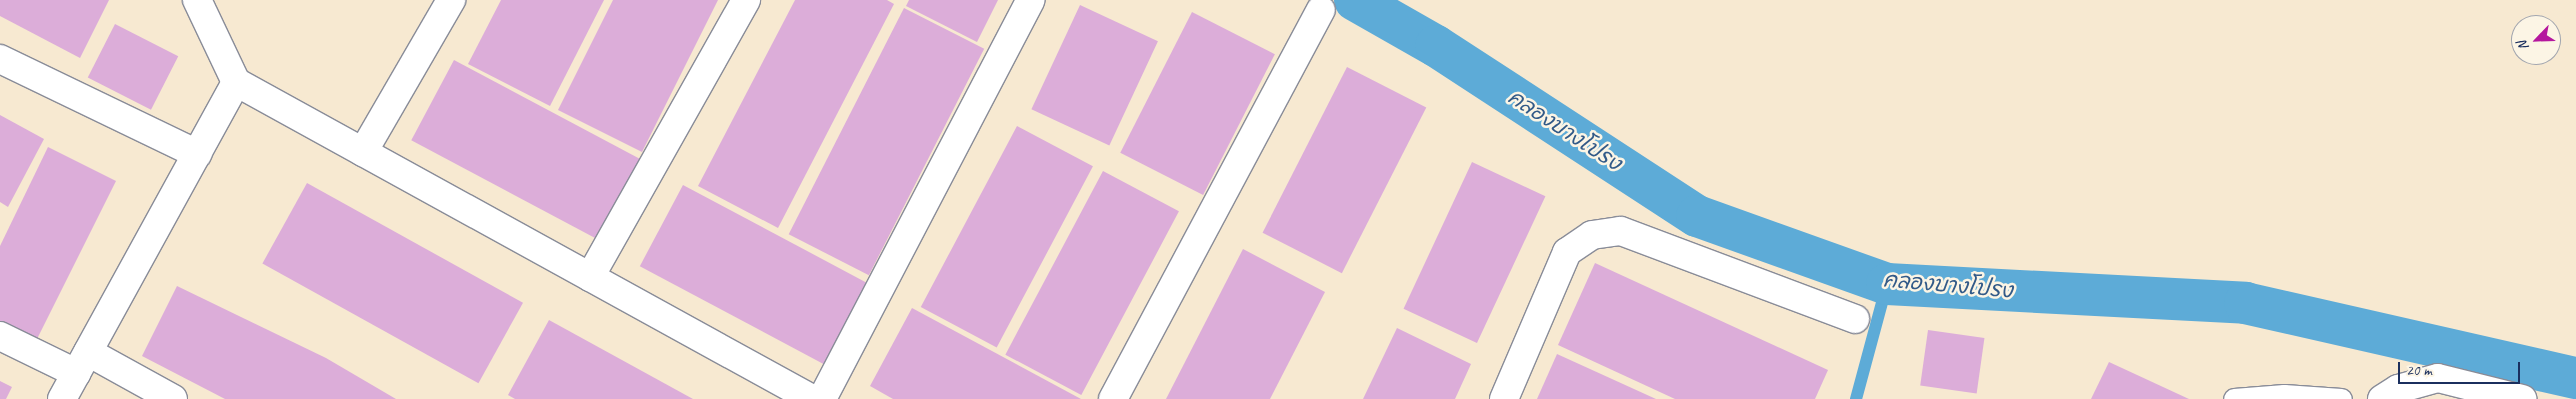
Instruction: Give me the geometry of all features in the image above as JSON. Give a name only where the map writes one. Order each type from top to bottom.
[{"type":"street","points":[[197,0],[236,82],[812,399]]},
{"type":"street","points":[[363,152],[451,0]]},
{"type":"street","points":[[590,277],[746,0]]},
{"type":"street","points":[[822,399],[1031,0]]},
{"type":"street","points":[[1113,399],[1321,10]]},
{"type":"street","points":[[0,60],[197,154]]},
{"type":"street","points":[[62,399],[236,82]]},
{"type":"street","points":[[1504,399],[1567,252],[1592,235],[1621,231],[1855,320]]},
{"type":"street","points":[[0,336],[82,362],[174,399]]},
{"type":"street","points":[[2382,399],[2398,389],[2438,378],[2522,399]]},
{"type":"lane","points":[[2234,399],[2284,395],[2341,399]]},
{"type":"building","points":[[0,0],[109,0],[80,58],[0,16]]},
{"type":"building","points":[[501,0],[604,0],[550,106],[468,64]]},
{"type":"building","points":[[613,0],[718,0],[642,152],[558,110]]},
{"type":"building","points":[[795,0],[887,0],[894,4],[778,228],[698,186]]},
{"type":"building","points":[[909,0],[998,0],[977,42],[906,6]]},
{"type":"building","points":[[1080,5],[1158,41],[1109,146],[1031,109]]},
{"type":"building","points":[[904,8],[984,49],[869,275],[789,234]]},
{"type":"building","points":[[1192,12],[1275,54],[1203,195],[1120,153]]},
{"type":"building","points":[[115,24],[178,56],[151,110],[88,77]]},
{"type":"building","points":[[454,60],[643,160],[600,241],[411,140]]},
{"type":"building","points":[[1347,67],[1426,107],[1342,273],[1263,233]]},
{"type":"building","points":[[0,115],[44,139],[8,207],[0,202]]},
{"type":"building","points":[[1017,126],[1093,166],[997,347],[921,307]]},
{"type":"building","points":[[48,147],[116,181],[35,343],[0,324],[0,246]]},
{"type":"building","points":[[1472,162],[1545,196],[1477,343],[1404,309]]},
{"type":"building","points":[[1103,171],[1179,211],[1081,395],[1005,355]]},
{"type":"building","points":[[307,183],[523,303],[478,383],[262,263]]},
{"type":"building","points":[[683,185],[867,283],[823,364],[640,266]]},
{"type":"building","points":[[1243,249],[1325,292],[1270,399],[1166,399]]},
{"type":"building","points":[[1595,263],[1828,370],[1815,399],[1675,399],[1558,345]]},
{"type":"building","points":[[177,286],[326,358],[396,399],[225,399],[142,356]]},
{"type":"building","points":[[912,308],[1081,399],[893,399],[870,386]]},
{"type":"building","points":[[549,320],[693,399],[515,399],[508,395]]},
{"type":"building","points":[[1397,328],[1471,364],[1455,399],[1363,399]]},
{"type":"building","points":[[1928,330],[1984,338],[1977,393],[1920,385]]},
{"type":"building","points":[[1557,354],[1656,399],[1537,399]]},
{"type":"building","points":[[2109,362],[2189,399],[2091,399]]},
{"type":"building","points":[[0,381],[12,387],[6,399],[0,399]]},
{"type":"waterway","name":"คลองบางโปรง","points":[[1355,0],[1436,46],[1697,216],[1887,284],[2245,303],[2576,378]]},
{"type":"waterway","points":[[1856,399],[1887,284]]}]
